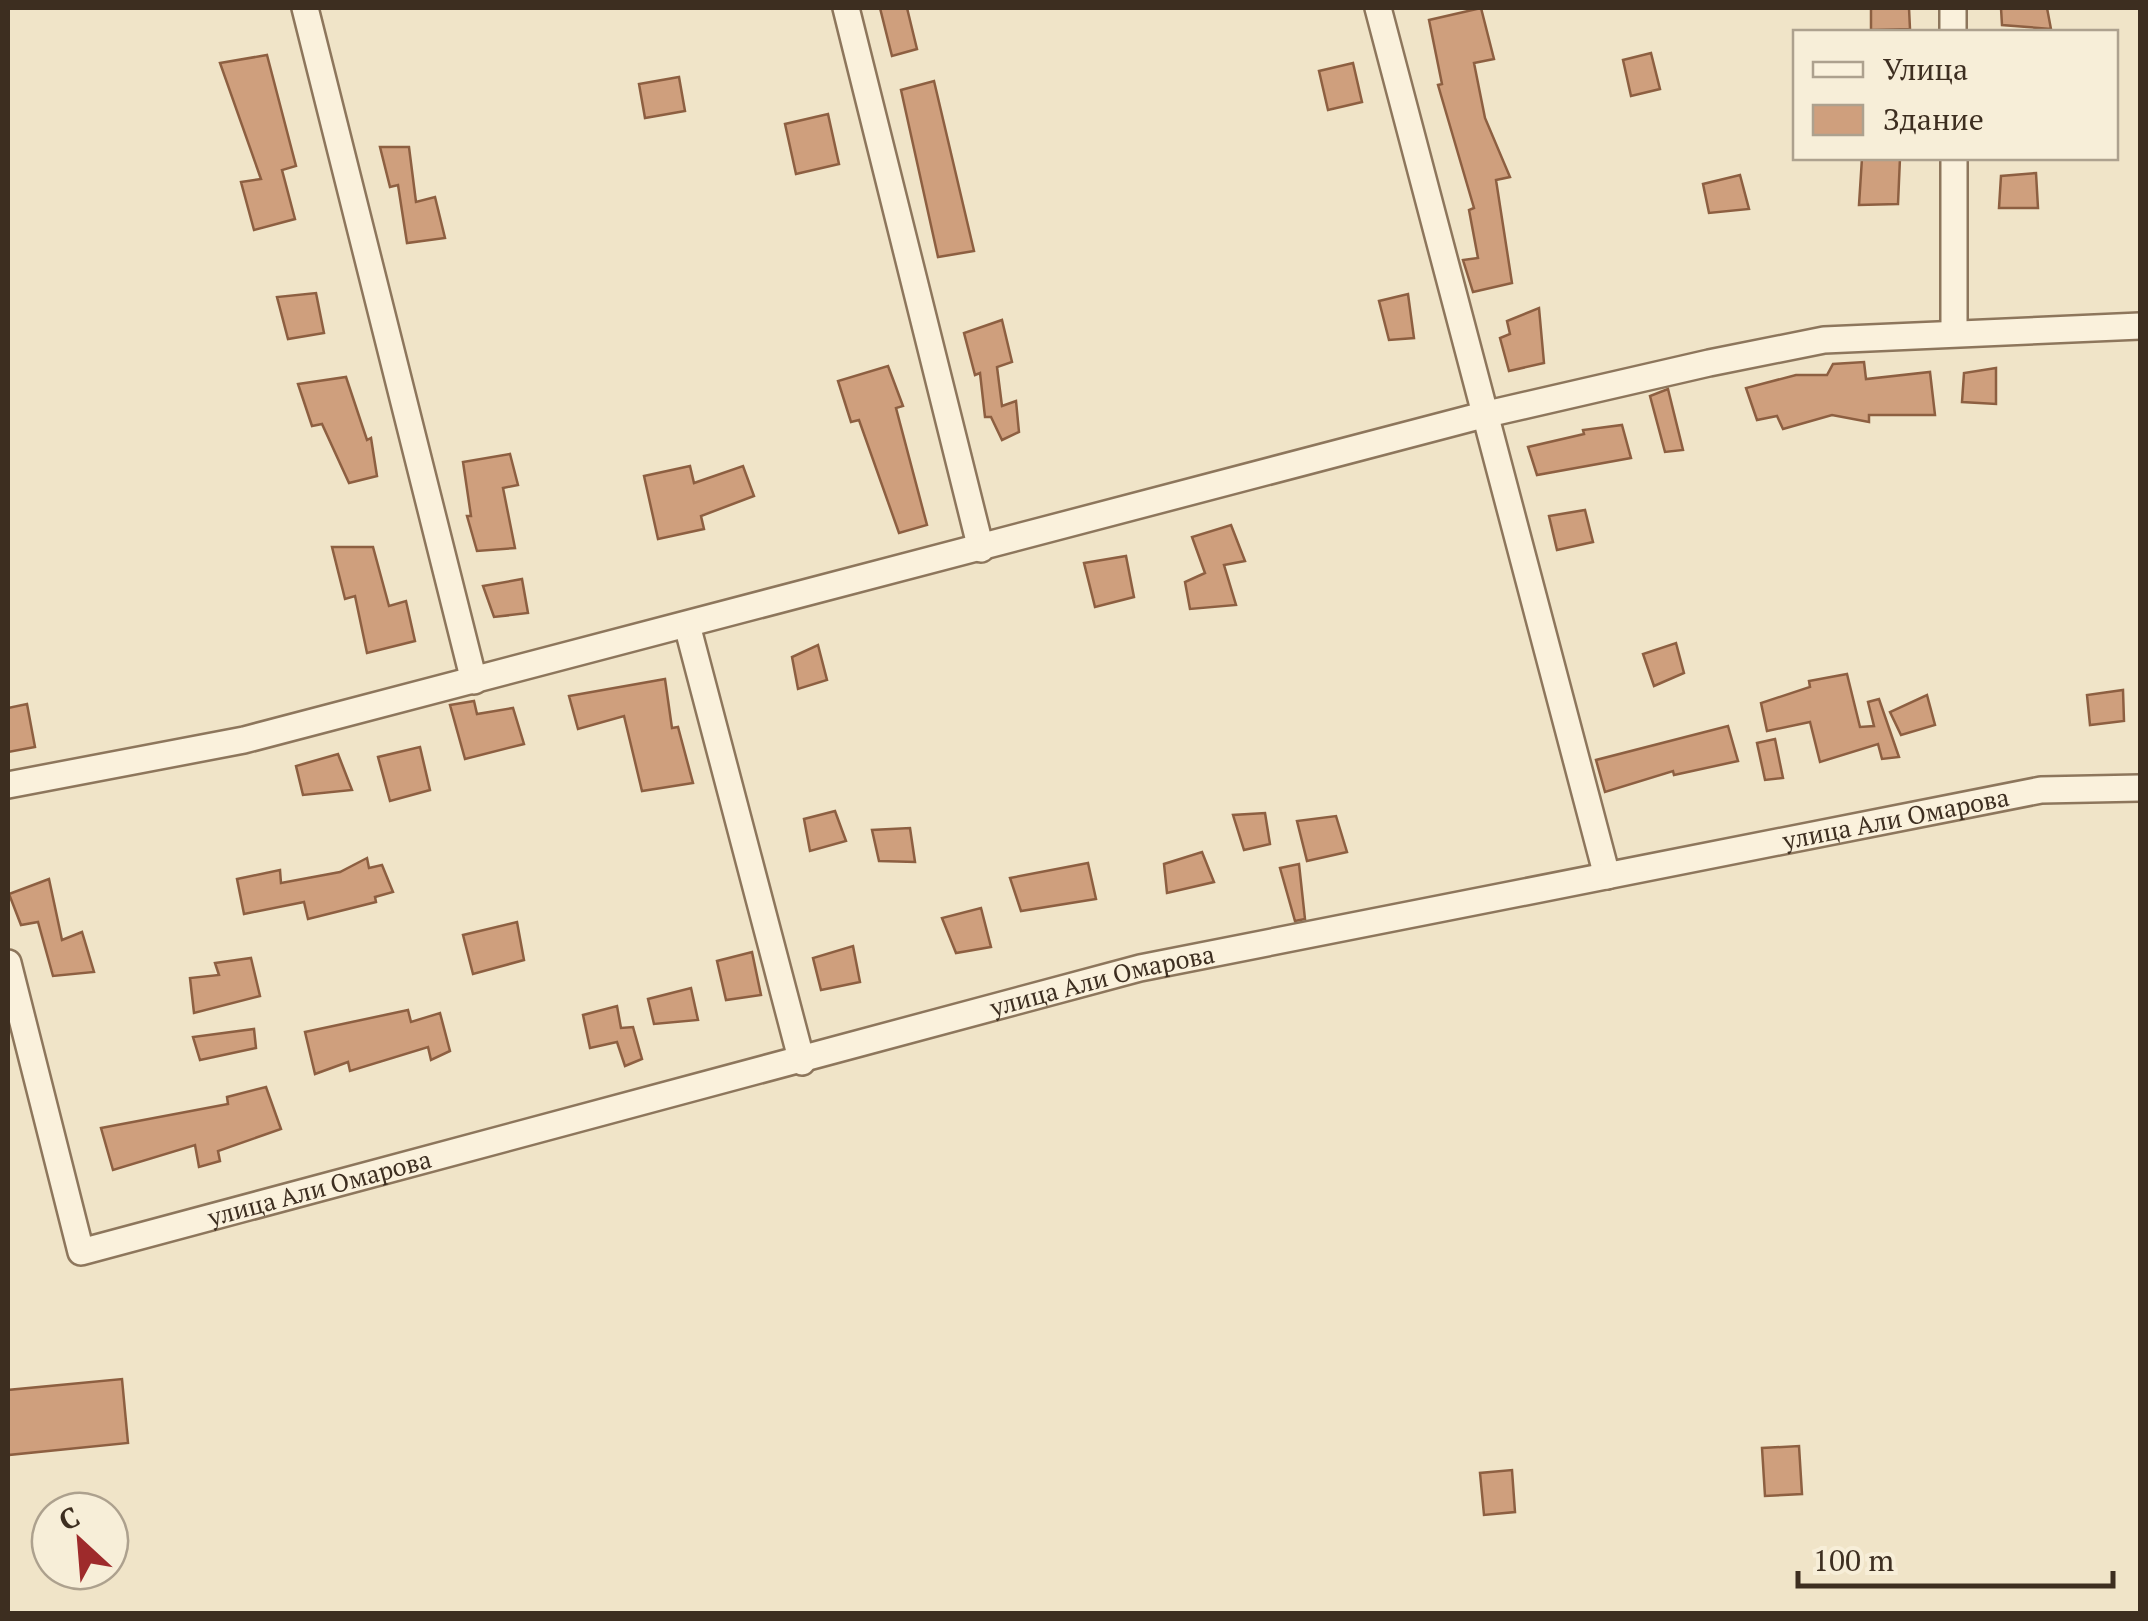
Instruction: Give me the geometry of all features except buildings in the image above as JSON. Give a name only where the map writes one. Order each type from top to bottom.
[{"type":"street","points":[[306,8],[474,681]]},
{"type":"street","points":[[846,8],[981,549]]},
{"type":"street","points":[[1378,8],[1607,876]]},
{"type":"street","points":[[1954,160],[1954,332]]},
{"type":"street","points":[[8,784],[244,740],[1483,415],[1824,340],[2140,326]]},
{"type":"street","points":[[687,624],[802,1062]]},
{"type":"street","name":"улица Али Омарова","points":[[15,1018],[81,1252],[802,1062],[1140,968],[2042,790],[2140,788]]},
{"type":"street","points":[[8,963],[15,1018]]}]
